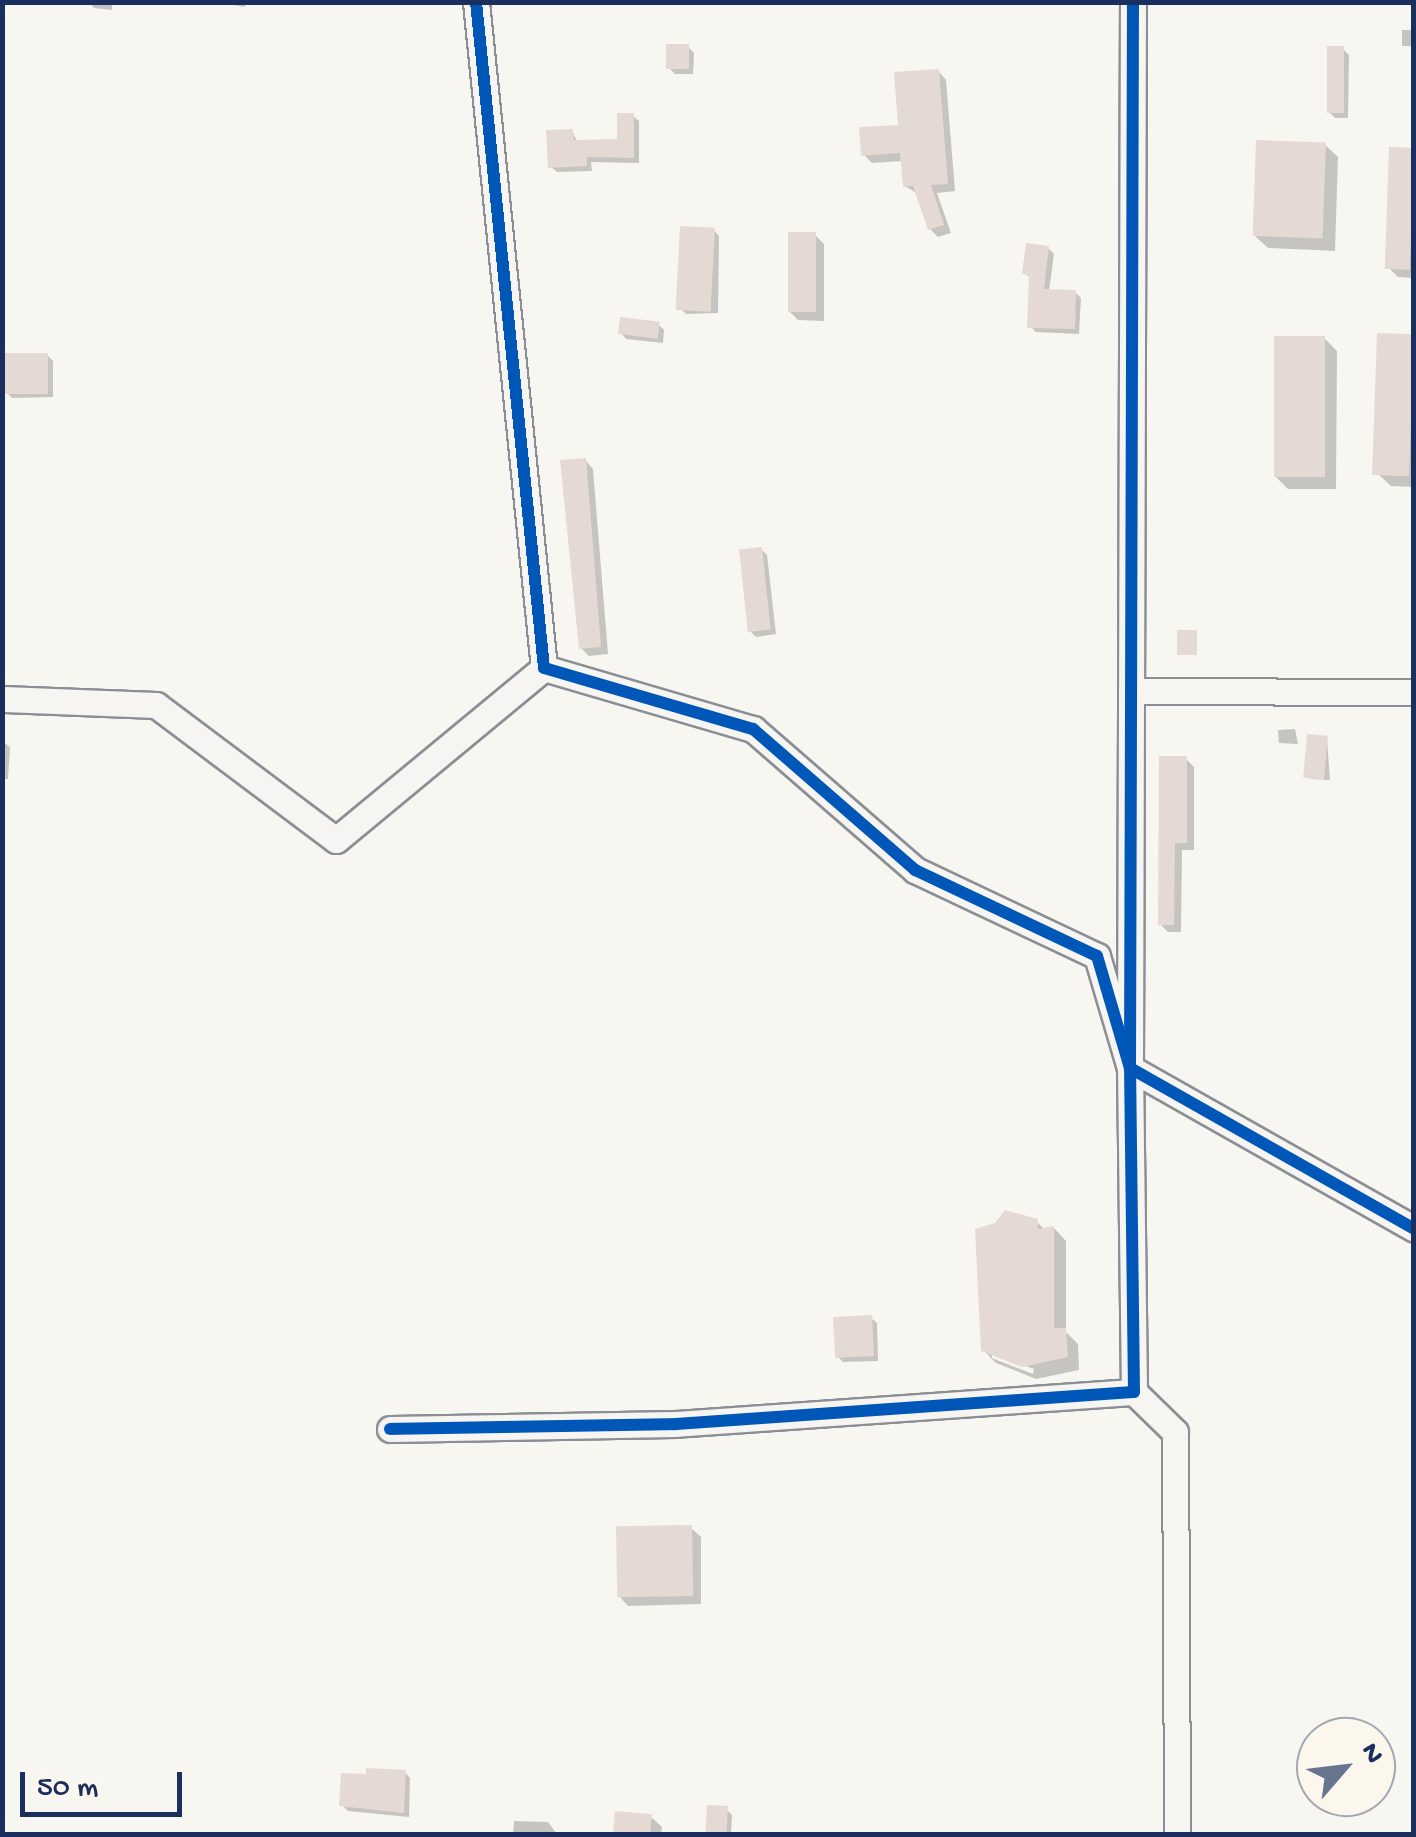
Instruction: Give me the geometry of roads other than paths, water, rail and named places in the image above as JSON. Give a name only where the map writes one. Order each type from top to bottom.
[{"type":"street","points":[[476,2],[544,668]]},
{"type":"street","points":[[1133,2],[1130,1068],[1134,1392],[1176,1432],[1177,1834]]},
{"type":"street","points":[[2,699],[156,705],[336,840],[544,668]]},
{"type":"street","points":[[544,668],[753,729],[915,870],[1097,956],[1130,1068],[1414,1228]]},
{"type":"street","points":[[1131,691],[1414,692]]},
{"type":"street","points":[[390,1429],[675,1424],[1134,1392]]}]
